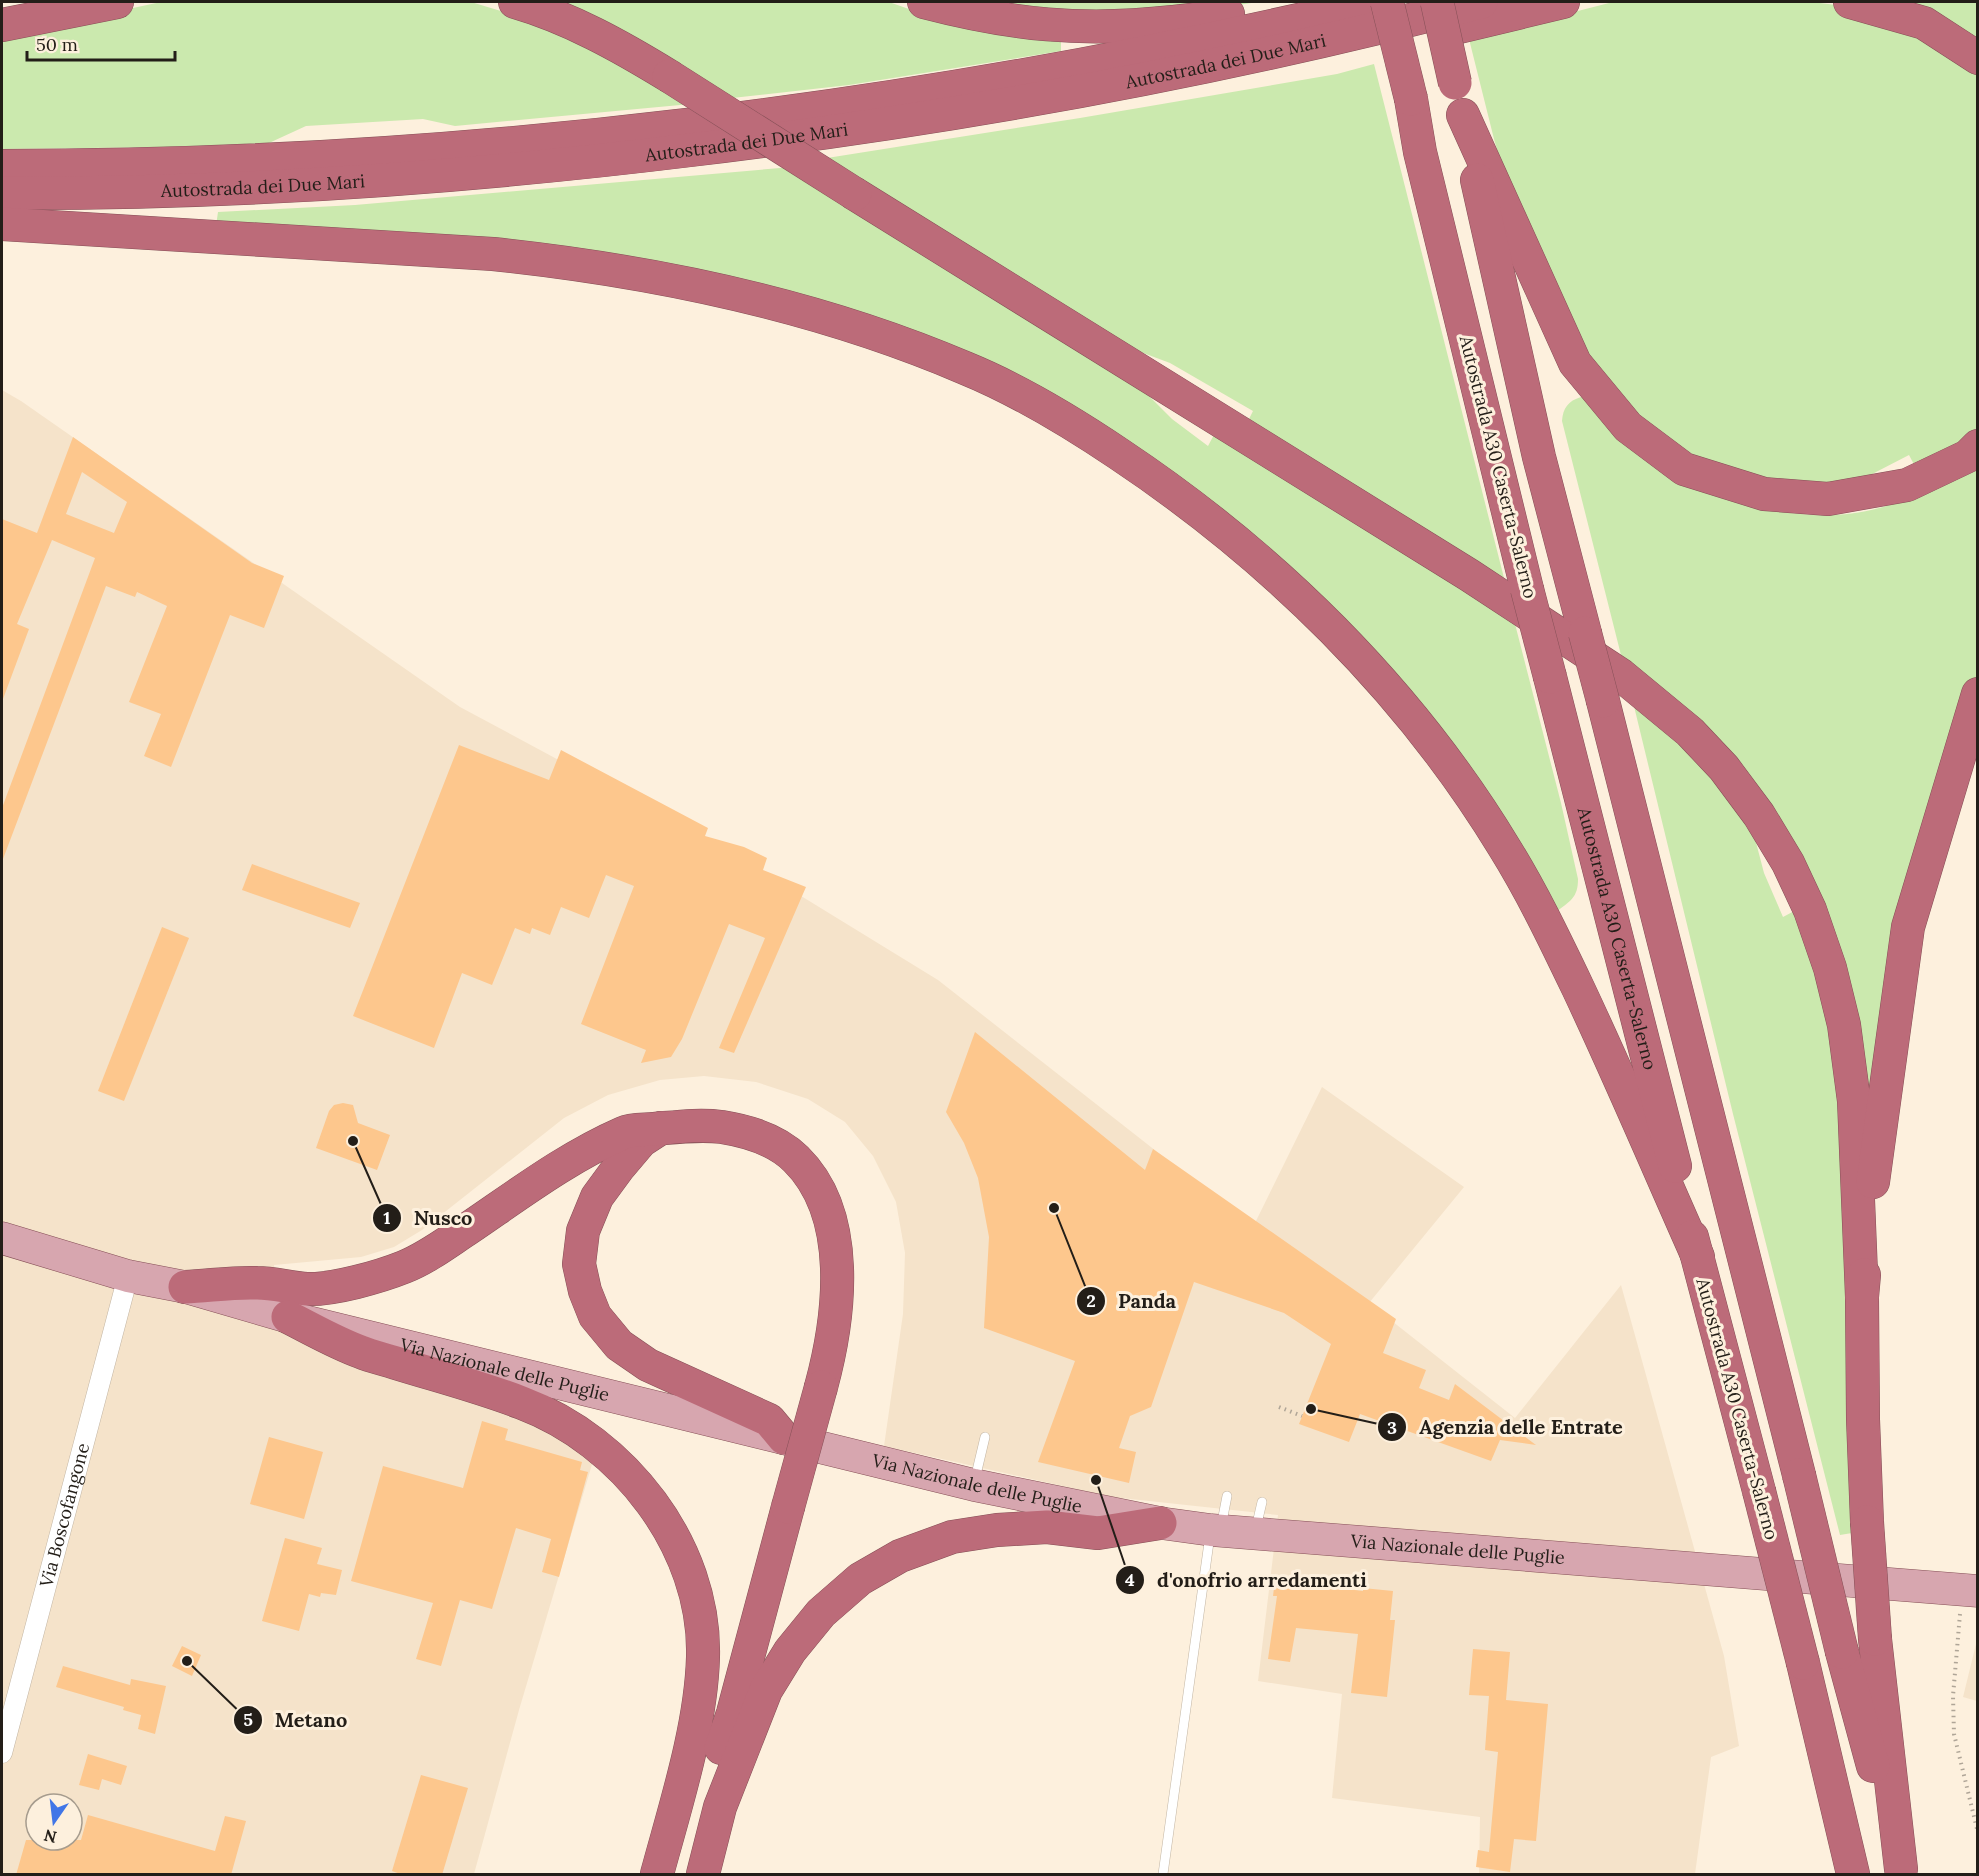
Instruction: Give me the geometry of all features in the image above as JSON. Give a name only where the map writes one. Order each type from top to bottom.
[{"type":"highway","points":[[2,16],[52,2]]},
{"type":"highway","points":[[2,25],[117,2]]},
{"type":"highway","points":[[515,2],[565,20],[616,44],[1468,574],[1621,675],[1690,732],[1724,768],[1759,815],[1788,863],[1810,910],[1830,968],[1844,1025],[1854,1101],[1862,1297],[1863,1419],[1875,1639],[1902,1872]]},
{"type":"highway","points":[[924,2],[1004,20],[1051,26],[1097,27],[1216,17],[1291,2]]},
{"type":"highway","name":"Autostrada dei Due Mari","points":[[2,166],[338,156],[479,146],[620,132],[794,110],[1001,79],[1257,29],[1376,2]]},
{"type":"highway","name":"Autostrada A30 Caserta-Salerno","points":[[1387,2],[1411,99],[1420,152],[1527,589],[1803,1663],[1853,1875]]},
{"type":"highway","points":[[1437,2],[1539,457],[1604,701],[1842,1652],[1902,1872]]},
{"type":"highway","name":"Autostrada dei Due Mari","points":[[2,193],[340,183],[624,159],[767,141],[908,122],[1007,105],[1289,49],[1481,2]]},
{"type":"highway","points":[[1007,105],[1328,60],[1563,2]]},
{"type":"highway","points":[[1850,2],[1924,23],[1977,58]]},
{"type":"highway","points":[[1463,115],[1575,363],[1628,427],[1684,469],[1764,494],[1828,499],[1907,485],[1968,456],[1977,446]]},
{"type":"highway","points":[[2,224],[493,254],[561,261],[692,283],[805,312],[907,345],[967,368],[1020,393],[1092,436],[1204,513],[1278,578],[1342,638],[1404,708],[1458,776],[1505,848],[1551,933],[1595,1024],[1698,1257]]},
{"type":"highway","points":[[1862,1297],[1877,1147],[1908,927],[1977,694]]},
{"type":"highway","points":[[185,1287],[257,1283],[309,1289],[363,1281],[406,1267],[443,1245],[573,1158],[626,1131],[685,1125],[711,1125],[742,1131],[771,1142],[795,1157],[818,1186],[829,1216],[837,1272],[834,1326],[821,1387],[733,1713],[712,1774],[683,1875]]},
{"type":"highway","points":[[661,1128],[641,1141],[618,1167],[597,1197],[583,1230],[579,1264],[594,1316],[619,1345],[648,1365],[769,1420],[784,1438]]},
{"type":"highway","points":[[288,1317],[362,1352],[522,1403],[556,1419],[592,1441],[617,1462],[660,1513],[675,1541],[694,1588],[701,1623],[704,1656],[691,1742],[657,1875]]},
{"type":"highway","points":[[720,1807],[766,1690],[790,1651],[822,1613],[860,1580],[900,1556],[952,1537],[998,1530],[1047,1527],[1098,1533],[1160,1523]]},
{"type":"highway","points":[[703,1875],[720,1807],[733,1713]]},
{"type":"main road","name":"Via Nazionale delle Puglie","points":[[2,1238],[128,1276],[185,1287],[288,1317],[974,1485],[1160,1523],[1216,1530],[1970,1590]]},
{"type":"street","name":"Via Boscofangone","points":[[2,1753],[128,1276]]},
{"type":"lane","points":[[974,1485],[985,1437]]},
{"type":"lane","points":[[1163,1875],[1216,1530],[1227,1496]]},
{"type":"lane","points":[[1255,1533],[1262,1502]]},
{"type":"path","points":[[1279,1407],[1302,1416]]},
{"type":"path","points":[[1970,1590],[1953,1715],[1958,1756],[1977,1833]]},
{"type":"shaded area","points":[[2,390],[460,707],[728,851],[938,980],[1253,1227],[1322,1087],[1464,1187],[1369,1303],[1515,1418],[1621,1285],[1724,1656],[1739,1746],[1711,1757],[1695,1874],[1479,1874],[1480,1817],[1332,1798],[1342,1694],[1258,1681],[1278,1515],[1112,1497],[884,1446],[903,1314],[905,1253],[896,1202],[873,1156],[845,1122],[808,1099],[756,1082],[704,1076],[660,1080],[608,1095],[564,1118],[422,1230],[394,1247],[361,1257],[274,1265],[280,1328],[557,1433],[593,1461],[519,1710],[474,1874],[2,1874]]},
{"type":"shaded area","points":[[1977,1640],[1978,1701],[1963,1697]]},
{"type":"green space","points":[[161,2],[471,2],[537,22],[579,39],[691,104],[455,126],[423,119],[306,126],[269,143],[2,149],[2,36]]},
{"type":"green space","points":[[549,2],[889,2],[923,14],[1061,40],[1061,51],[849,85],[732,98]]},
{"type":"green space","points":[[939,2],[1258,2],[1117,23]]},
{"type":"green space","points":[[1613,2],[1812,2],[1844,6],[1907,24],[1977,66],[1977,437],[1918,472],[1909,455],[1847,487],[1764,489],[1656,437],[1604,388],[1522,237],[1469,39]]},
{"type":"green space","points":[[1896,2],[1977,2],[1977,43]]},
{"type":"green space","points":[[1374,64],[1504,578],[1246,425],[1253,411],[1170,363],[1122,345],[827,158],[1337,74]]},
{"type":"green space","points":[[792,167],[1135,382],[1172,419],[1208,446],[1216,431],[1514,620],[1578,879],[1575,895],[1556,912],[1253,541],[893,329],[216,226],[218,212],[355,205]]},
{"type":"green space","points":[[1581,397],[1588,397],[1755,507],[1791,513],[1843,514],[1877,508],[1916,494],[1977,462],[1977,689],[1873,1090],[1866,1088],[1826,922],[1623,663],[1562,421],[1567,406]]},
{"type":"green space","points":[[1632,698],[1702,760],[1753,831],[1764,873],[1783,917],[1798,909],[1836,1045],[1858,1532],[1840,1535],[1733,1114]]},
{"type":"building","points":[[73,437],[252,563],[284,576],[264,628],[230,615],[171,767],[144,756],[161,714],[129,702],[167,606],[137,592],[135,597],[106,586],[2,859],[2,808],[95,558],[52,540],[17,624],[29,629],[3,699],[2,519],[37,533]],"holes":[[[82,472],[127,502],[114,533],[66,514]]]},
{"type":"building","points":[[459,745],[549,780],[561,750],[708,828],[705,836],[744,847],[767,858],[763,870],[806,887],[734,1053],[719,1048],[765,938],[729,924],[682,1039],[671,1057],[641,1063],[646,1050],[581,1024],[634,886],[606,875],[589,918],[561,907],[550,935],[532,928],[530,934],[515,928],[492,985],[462,973],[434,1048],[353,1016]]},
{"type":"building","points":[[252,864],[360,903],[350,928],[242,890]]},
{"type":"building","points":[[162,927],[189,938],[124,1101],[98,1091]]},
{"type":"building","points":[[975,1032],[1145,1170],[1153,1149],[1396,1319],[1383,1353],[1426,1370],[1419,1388],[1449,1400],[1455,1384],[1536,1445],[1500,1440],[1491,1461],[1360,1414],[1349,1442],[1299,1424],[1331,1344],[1284,1313],[1194,1282],[1151,1407],[1130,1416],[1119,1448],[1136,1452],[1129,1483],[1038,1462],[1075,1361],[984,1328],[989,1237],[978,1178],[964,1143],[946,1112]]},
{"type":"building","points":[[343,1103],[353,1105],[358,1123],[390,1135],[377,1170],[316,1148],[329,1111],[334,1105]]},
{"type":"building","points":[[482,1421],[508,1429],[505,1440],[582,1462],[580,1470],[588,1472],[559,1577],[542,1572],[551,1539],[516,1528],[492,1609],[460,1600],[441,1666],[416,1659],[433,1603],[351,1581],[383,1466],[463,1488]]},
{"type":"building","points":[[269,1437],[323,1452],[304,1519],[250,1504]]},
{"type":"building","points":[[285,1538],[322,1548],[317,1564],[342,1570],[336,1595],[321,1593],[320,1597],[309,1594],[299,1631],[262,1621]]},
{"type":"building","points":[[1275,1580],[1363,1591],[1363,1588],[1393,1591],[1390,1620],[1395,1620],[1387,1697],[1351,1693],[1358,1634],[1296,1628],[1290,1662],[1268,1659],[1277,1596],[1273,1596]]},
{"type":"building","points":[[182,1646],[201,1655],[192,1676],[172,1666]]},
{"type":"building","points":[[1473,1649],[1510,1652],[1506,1700],[1548,1704],[1536,1841],[1514,1839],[1510,1872],[1476,1867],[1478,1850],[1489,1852],[1498,1752],[1485,1750],[1489,1696],[1469,1695]]},
{"type":"building","points":[[63,1666],[130,1685],[131,1679],[166,1686],[155,1734],[138,1729],[141,1715],[123,1710],[124,1707],[56,1687]]},
{"type":"building","points":[[88,1754],[127,1766],[121,1785],[102,1779],[99,1790],[79,1785]]},
{"type":"building","points":[[421,1775],[468,1788],[442,1875],[403,1875],[392,1871]]},
{"type":"building","points":[[88,1815],[215,1851],[225,1816],[246,1821],[231,1875],[16,1875],[24,1847],[24,1852],[84,1852],[84,1829]]},
{"type":"place","name":"Nusco","points":[[353,1141]]},
{"type":"place","name":"Panda","points":[[1054,1208]]},
{"type":"place","name":"Agenzia delle Entrate","points":[[1311,1409]]},
{"type":"place","name":"d'onofrio arredamenti","points":[[1096,1480]]},
{"type":"place","name":"Metano","points":[[187,1661]]}]
